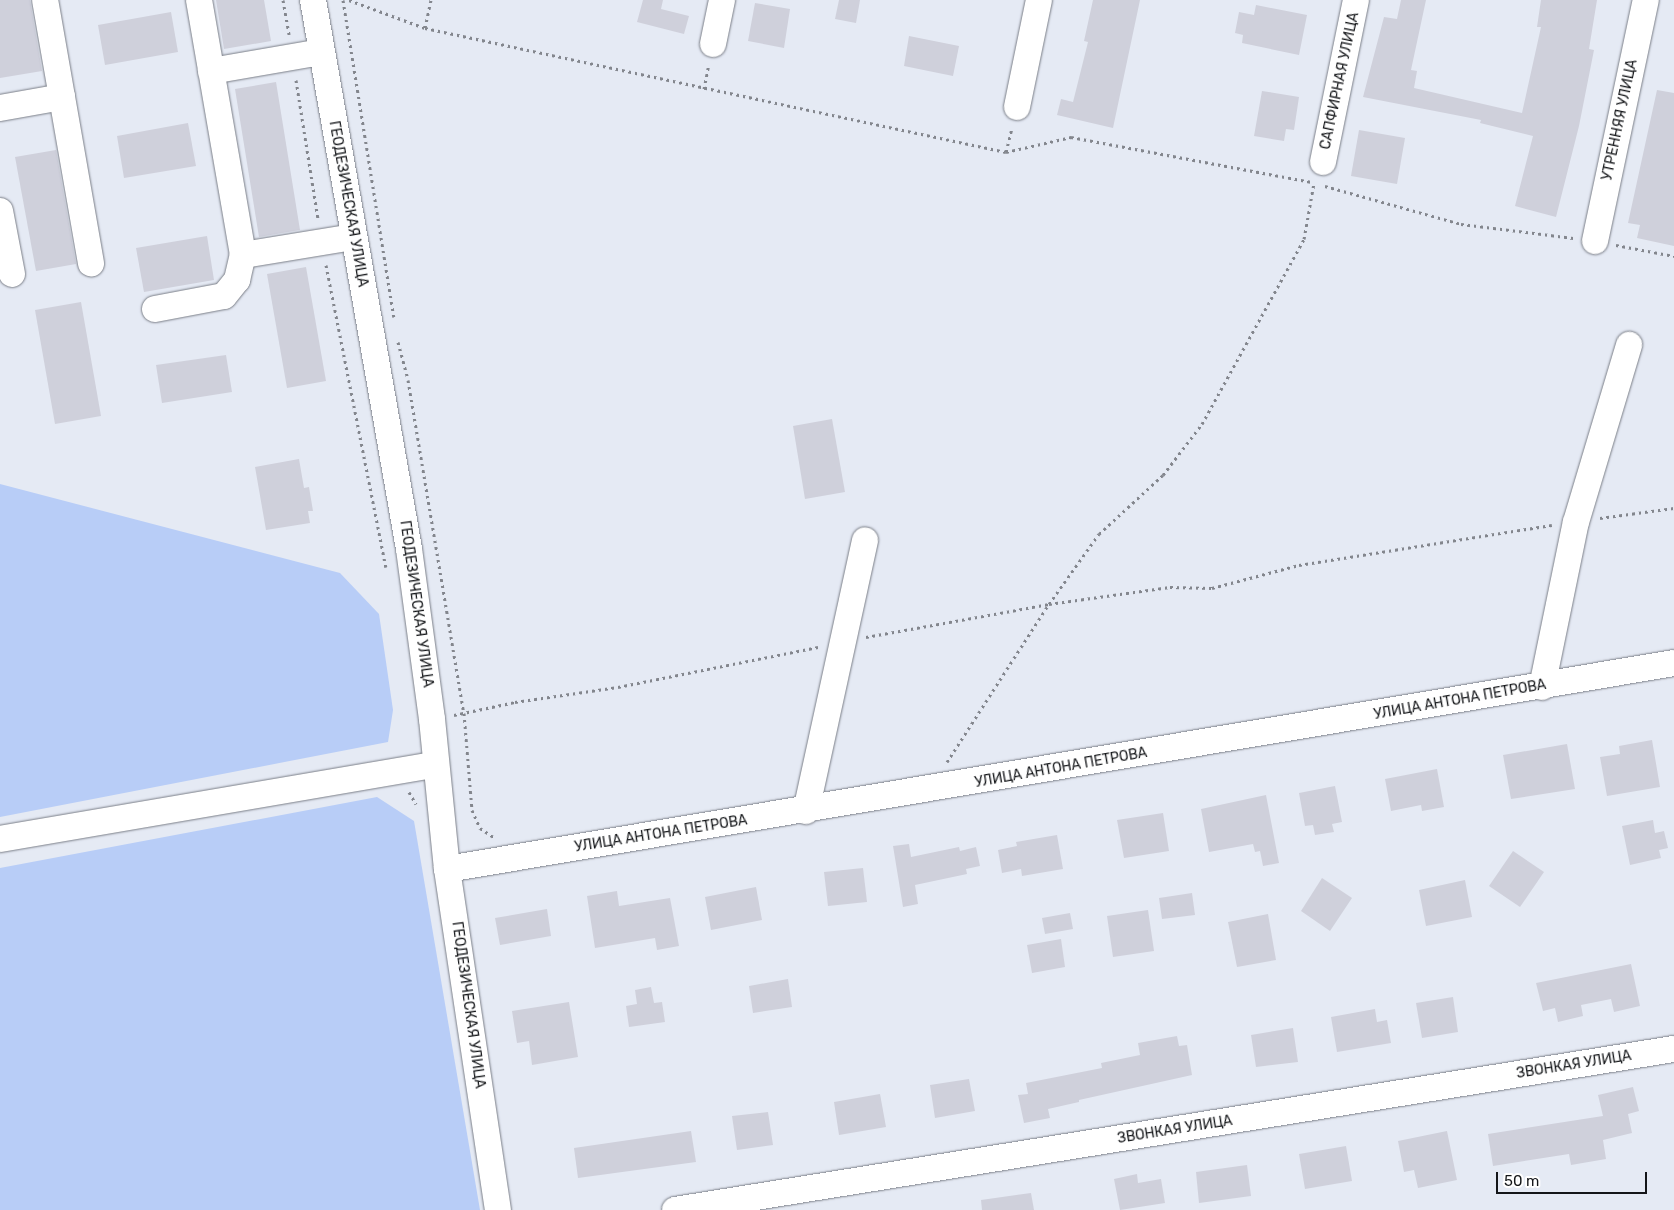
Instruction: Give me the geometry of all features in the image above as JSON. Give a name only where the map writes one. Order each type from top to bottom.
[{"type":"street","points":[[45,0],[91,263]]},
{"type":"street","points":[[155,309],[224,296],[237,280],[242,255],[199,0]]},
{"type":"street","name":"ГЕОДЕЗИЧЕСКАЯ УЛИЦА","points":[[314,0],[321,52],[353,237],[409,549],[432,720],[435,765],[447,869],[498,1210]]},
{"type":"street","points":[[713,44],[722,0]]},
{"type":"street","points":[[1017,107],[1039,0]]},
{"type":"street","name":"САПФИРНАЯ УЛИЦА","points":[[1319,172],[1356,0]]},
{"type":"street","name":"УТРЕННЯЯ УЛИЦА","points":[[1595,241],[1646,0]]},
{"type":"street","points":[[211,71],[321,52]]},
{"type":"street","points":[[0,108],[62,97]]},
{"type":"street","points":[[0,211],[12,274]]},
{"type":"street","points":[[242,255],[353,237]]},
{"type":"street","points":[[1542,686],[1576,522],[1629,345]]},
{"type":"street","points":[[806,811],[865,540]]},
{"type":"street","name":"УЛИЦА АНТОНА ПЕТРОВА","points":[[447,869],[806,811],[1674,663]]},
{"type":"street","points":[[0,839],[435,765]]},
{"type":"street","name":"ЗВОНКАЯ УЛИЦА","points":[[675,1210],[1674,1049]]},
{"type":"path","points":[[283,0],[322,242],[388,576]]},
{"type":"path","points":[[343,0],[395,322]]},
{"type":"path","points":[[349,0],[425,28],[1006,152],[1071,137],[1319,172],[1461,224],[1595,241],[1674,256]]},
{"type":"path","points":[[425,28],[432,0]]},
{"type":"path","points":[[929,790],[1049,604],[1099,534],[1164,475],[1202,424],[1304,239],[1319,172]]},
{"type":"path","points":[[396,332],[408,380],[464,713],[472,810],[480,828],[501,842]]},
{"type":"path","points":[[450,716],[515,702],[628,686],[843,642],[1049,604],[1170,587],[1212,588],[1299,565],[1674,508]]},
{"type":"path","points":[[402,787],[411,794],[420,813]]},
{"type":"shaded area","points":[[0,484],[340,573],[379,614],[393,710],[388,742],[0,817]]},
{"type":"shaded area","points":[[377,797],[414,821],[480,1210],[0,1210],[0,868]]},
{"type":"building","points":[[0,0],[30,0],[42,71],[0,78]]},
{"type":"building","points":[[216,0],[264,0],[271,41],[224,49]]},
{"type":"building","points":[[643,0],[663,0],[661,9],[689,16],[684,34],[637,22]]},
{"type":"building","points":[[839,0],[860,0],[856,23],[835,19]]},
{"type":"building","points":[[1093,0],[1140,0],[1113,128],[1057,115],[1061,99],[1073,102],[1088,42],[1084,41]]},
{"type":"building","points":[[1401,0],[1426,0],[1411,70],[1417,71],[1414,88],[1522,113],[1541,27],[1537,27],[1541,0],[1597,0],[1589,49],[1594,50],[1579,126],[1556,217],[1515,206],[1533,136],[1480,123],[1481,120],[1363,97],[1384,17],[1397,19]]},
{"type":"building","points":[[755,3],[790,9],[784,48],[748,41]]},
{"type":"building","points":[[1256,5],[1307,15],[1299,55],[1242,43],[1243,35],[1235,33],[1239,12],[1254,15]]},
{"type":"building","points":[[171,12],[178,52],[105,65],[98,25]]},
{"type":"building","points":[[909,36],[959,46],[953,76],[904,66]]},
{"type":"building","points":[[276,82],[300,230],[259,237],[235,89]]},
{"type":"building","points":[[1657,90],[1674,93],[1674,246],[1637,238],[1640,225],[1628,223]]},
{"type":"building","points":[[1262,91],[1299,97],[1294,130],[1286,129],[1284,141],[1254,136]]},
{"type":"building","points":[[188,123],[196,166],[124,178],[117,136]]},
{"type":"building","points":[[1359,130],[1405,138],[1397,184],[1351,176]]},
{"type":"building","points":[[56,150],[76,264],[36,271],[15,157]]},
{"type":"building","points":[[207,236],[214,280],[144,292],[136,248]]},
{"type":"building","points":[[306,267],[326,381],[287,388],[267,274]]},
{"type":"building","points":[[81,302],[101,416],[55,424],[35,310]]},
{"type":"building","points":[[226,355],[232,392],[162,403],[156,365]]},
{"type":"building","points":[[832,419],[845,492],[805,499],[793,426]]},
{"type":"building","points":[[299,459],[304,488],[309,487],[313,511],[308,511],[310,523],[266,530],[255,467]]},
{"type":"building","points":[[1652,740],[1660,787],[1607,796],[1600,757],[1620,754],[1619,746]]},
{"type":"building","points":[[1567,744],[1575,789],[1511,799],[1503,755]]},
{"type":"building","points":[[1437,769],[1444,807],[1422,811],[1421,805],[1391,811],[1385,779]]},
{"type":"building","points":[[1335,786],[1342,822],[1332,824],[1334,832],[1315,835],[1313,825],[1305,826],[1299,793]]},
{"type":"building","points":[[1266,795],[1279,863],[1263,866],[1260,851],[1255,852],[1253,844],[1209,852],[1201,809]]},
{"type":"building","points":[[1163,813],[1169,851],[1124,858],[1117,820]]},
{"type":"building","points":[[1653,820],[1655,833],[1664,831],[1668,848],[1659,850],[1661,858],[1630,865],[1622,826]]},
{"type":"building","points":[[1057,835],[1063,869],[1022,876],[1021,869],[1002,873],[998,850],[1017,846],[1016,842]]},
{"type":"building","points":[[909,844],[911,857],[959,847],[960,851],[976,847],[980,866],[966,869],[967,874],[915,885],[918,904],[903,907],[893,846]]},
{"type":"building","points":[[1513,851],[1544,872],[1520,907],[1489,886]]},
{"type":"building","points":[[863,868],[867,902],[828,906],[824,872]]},
{"type":"building","points":[[1322,878],[1352,898],[1330,931],[1301,911]]},
{"type":"building","points":[[1465,880],[1472,917],[1426,926],[1419,890]]},
{"type":"building","points":[[756,887],[762,920],[711,930],[705,897]]},
{"type":"building","points":[[617,891],[619,906],[670,898],[679,946],[657,950],[655,938],[595,948],[587,896]]},
{"type":"building","points":[[1192,893],[1195,915],[1162,919],[1159,898]]},
{"type":"building","points":[[547,909],[551,936],[500,945],[495,918]]},
{"type":"building","points":[[1148,910],[1154,951],[1113,957],[1107,916]]},
{"type":"building","points":[[1070,913],[1073,929],[1045,934],[1042,918]]},
{"type":"building","points":[[1268,914],[1276,960],[1237,967],[1228,922]]},
{"type":"building","points":[[1061,939],[1065,967],[1032,973],[1027,945]]},
{"type":"building","points":[[1631,964],[1640,1006],[1614,1012],[1611,999],[1581,1005],[1583,1016],[1558,1022],[1555,1008],[1543,1011],[1536,983]]},
{"type":"building","points":[[788,979],[792,1007],[753,1013],[749,986]]},
{"type":"building","points":[[651,987],[654,1003],[662,1002],[665,1022],[629,1027],[626,1006],[637,1004],[635,990]]},
{"type":"building","points":[[1453,997],[1458,1032],[1422,1038],[1416,1003]]},
{"type":"building","points":[[569,1002],[578,1057],[532,1065],[529,1041],[517,1043],[512,1011]]},
{"type":"building","points":[[1375,1009],[1377,1022],[1387,1020],[1391,1043],[1337,1052],[1331,1017]]},
{"type":"building","points":[[1293,1028],[1298,1062],[1256,1067],[1251,1035]]},
{"type":"building","points":[[1177,1036],[1179,1046],[1187,1045],[1192,1075],[1079,1100],[1079,1102],[1048,1109],[1050,1118],[1024,1123],[1018,1095],[1028,1094],[1026,1083],[1102,1068],[1101,1063],[1140,1055],[1138,1043]]},
{"type":"building","points":[[969,1079],[975,1111],[935,1118],[930,1085]]},
{"type":"building","points":[[1633,1087],[1639,1111],[1628,1114],[1632,1133],[1603,1140],[1606,1159],[1571,1165],[1569,1154],[1493,1166],[1488,1134],[1603,1116],[1598,1095]]},
{"type":"building","points":[[880,1094],[886,1127],[839,1135],[834,1102]]},
{"type":"building","points":[[768,1112],[773,1145],[737,1150],[732,1116]]},
{"type":"building","points":[[691,1131],[696,1162],[578,1178],[574,1148]]},
{"type":"building","points":[[1447,1131],[1457,1180],[1418,1188],[1414,1170],[1404,1172],[1398,1141]]},
{"type":"building","points":[[1346,1146],[1352,1181],[1305,1189],[1299,1154]]},
{"type":"building","points":[[1247,1165],[1251,1196],[1199,1203],[1196,1172]]},
{"type":"building","points":[[1137,1174],[1138,1183],[1161,1179],[1165,1203],[1120,1210],[1114,1179]]},
{"type":"building","points":[[1031,1193],[1034,1210],[982,1210],[981,1200]]}]
